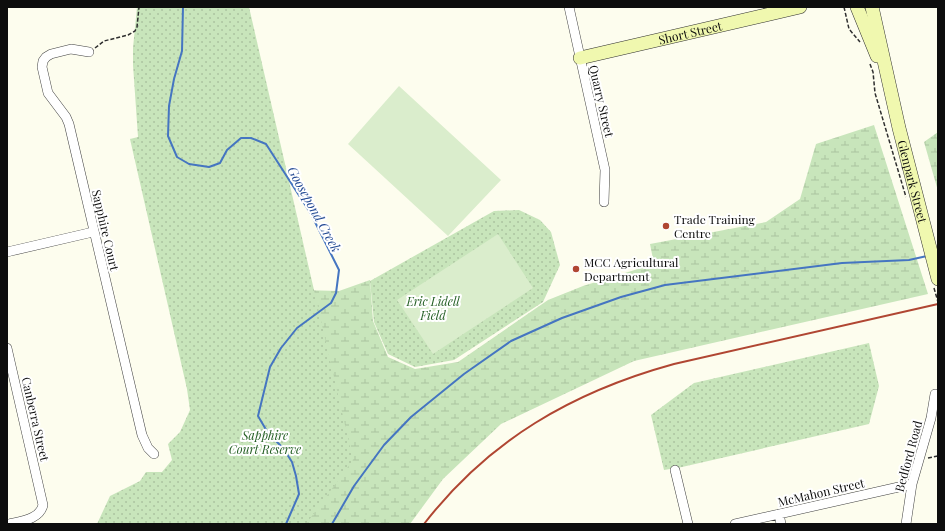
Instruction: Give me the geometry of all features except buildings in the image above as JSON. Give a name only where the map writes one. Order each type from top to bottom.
[{"type":"main road","name":"Short Street","points":[[580,58],[800,7]]},
{"type":"main road","name":"Glenpark Street","points":[[857,7],[888,84]]},
{"type":"main road","name":"Glenpark Street","points":[[872,7],[888,84],[938,279]]},
{"type":"street","name":"Quarry Street","points":[[568,7],[605,170],[604,202]]},
{"type":"street","name":"Sapphire Court","points":[[89,52],[71,49],[51,54],[46,57],[42,66],[48,93],[66,117],[69,124],[93,232],[142,435],[148,448],[154,454]]},
{"type":"street","points":[[7,252],[93,232]]},
{"type":"street","name":"Canberra Street","points":[[7,348],[43,505],[39,514],[24,521],[9,524]]},
{"type":"street","name":"Bedford Road","points":[[906,524],[912,484],[931,418],[935,394]]},
{"type":"street","points":[[675,470],[688,524]]},
{"type":"street","name":"McMahon Street","points":[[735,524],[912,484]]},
{"type":"street","points":[[779,514],[781,524]]},
{"type":"path","points":[[89,52],[104,41],[128,35],[135,31],[139,7]]},
{"type":"path","points":[[844,7],[849,29],[854,33],[862,46]]},
{"type":"path","points":[[868,58],[873,72],[875,93],[906,199]]},
{"type":"green space","name":"Sapphire Court Reserve","points":[[137,7],[249,7],[353,460],[306,524],[97,524],[110,496],[140,481],[146,472],[162,472],[172,460],[168,444],[180,432],[190,410],[187,389],[130,139],[138,137],[133,65]]},
{"type":"green space","points":[[399,86],[501,180],[448,236],[348,144]]},
{"type":"green space","points":[[874,125],[928,294],[634,361],[501,424],[443,479],[410,524],[120,524],[160,501],[302,290],[339,291],[370,280],[373,321],[388,357],[415,369],[458,362],[548,300],[583,286],[654,264],[650,244],[766,222],[800,199],[816,144]]},
{"type":"green space","points":[[938,132],[938,191],[924,142]]},
{"type":"green space","name":"Eric Lidell Field","points":[[519,210],[540,220],[551,232],[560,265],[543,302],[454,360],[415,367],[388,354],[374,322],[370,281],[494,211]]},
{"type":"green space","points":[[498,234],[533,288],[433,354],[397,300]]},
{"type":"green space","points":[[869,343],[879,386],[869,424],[664,470],[651,415],[694,383]]},
{"type":"waterway","name":"Goosepond Creek","points":[[183,7],[182,51],[174,79],[169,106],[168,136],[177,157],[189,164],[209,167],[220,163],[227,150],[241,138],[251,138],[266,144],[311,214],[339,270],[336,293],[331,303],[297,328],[281,348],[270,367],[258,416],[268,433],[283,448],[292,462],[296,476],[299,494],[286,524]]},
{"type":"waterway","points":[[332,524],[354,486],[384,445],[411,417],[464,374],[511,341],[562,318],[621,297],[665,285],[842,263],[909,260],[927,256]]},
{"type":"railway","points":[[424,524],[449,494],[476,468],[505,444],[535,423],[567,405],[601,389],[637,375],[674,364],[938,304]]},
{"type":"place","name":"Trade Training Centre","points":[[666,226]]},
{"type":"place","name":"MCC Agricultural Department","points":[[576,269]]}]
